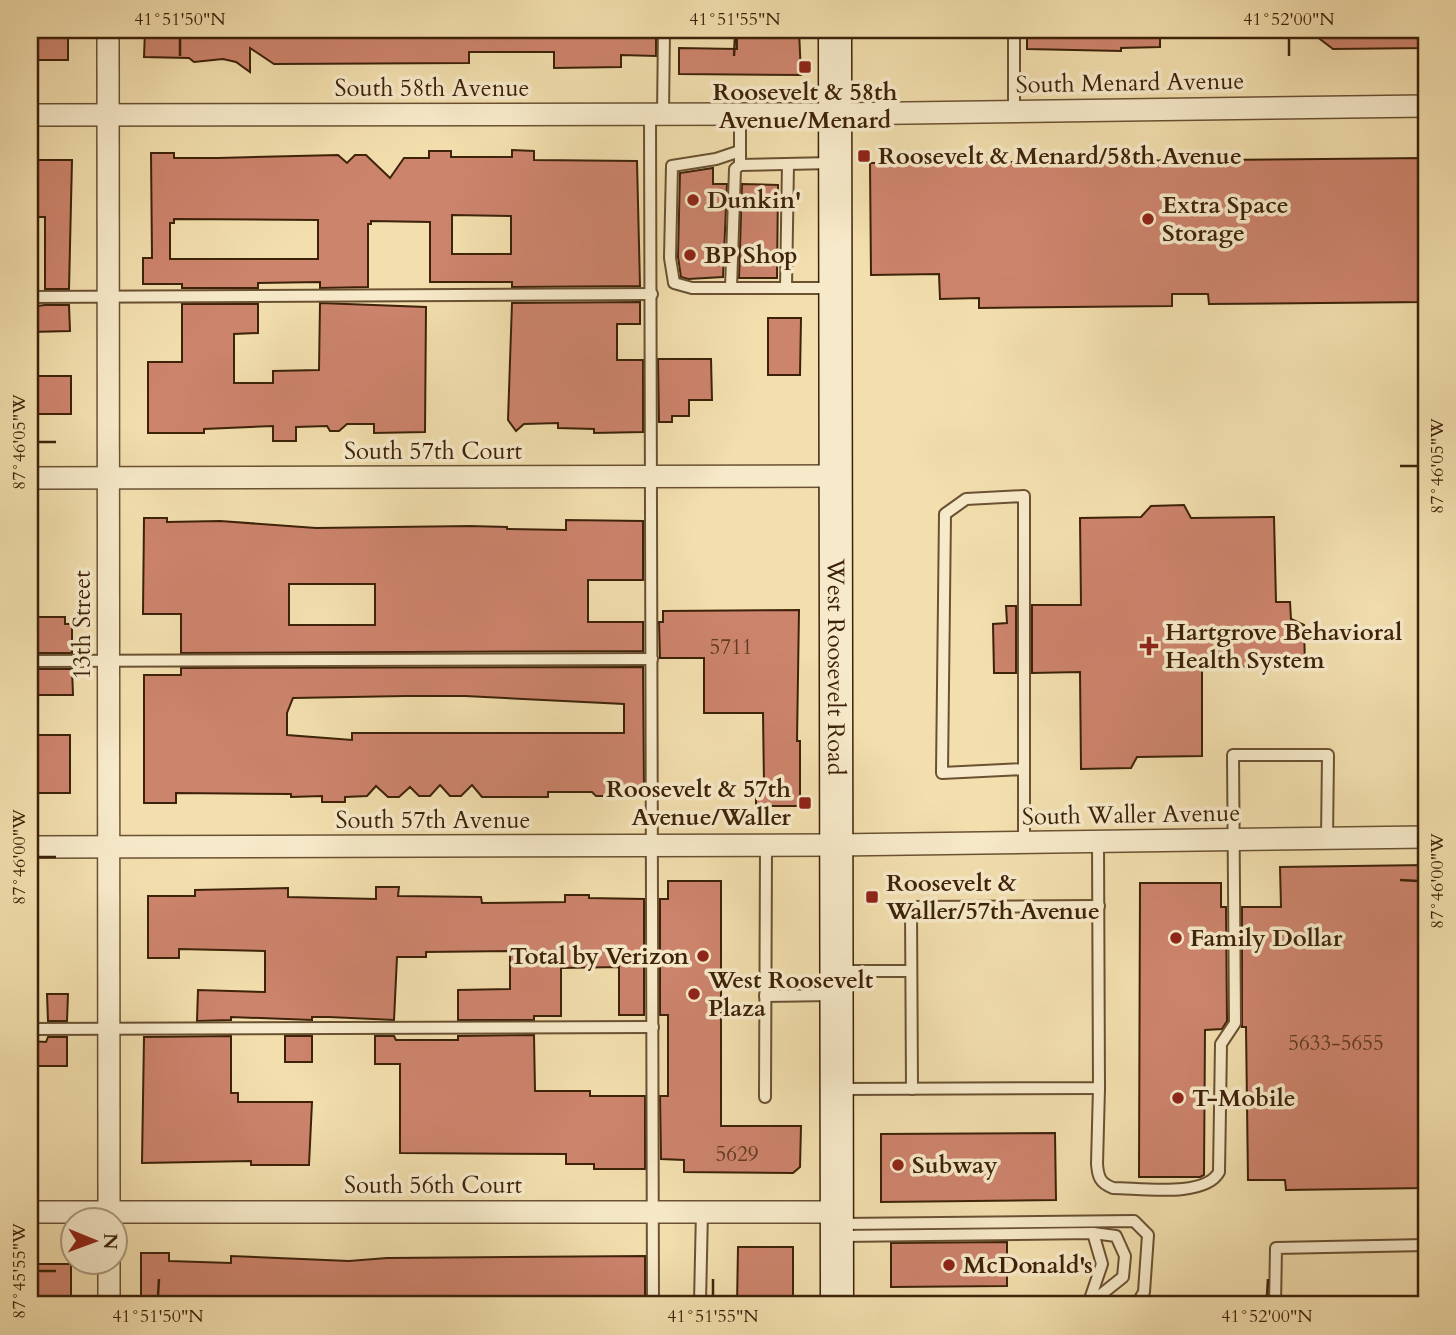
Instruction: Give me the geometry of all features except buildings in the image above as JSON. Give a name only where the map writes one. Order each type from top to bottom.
[{"type":"main road","name":"West Roosevelt Road","points":[[835,30],[837,1305]]},
{"type":"street","name":"13th Street","points":[[108,30],[109,1206]]},
{"type":"street","name":"South Menard Avenue","points":[[835,114],[1426,106]]},
{"type":"street","name":"South 58th Avenue","points":[[30,115],[835,114]]},
{"type":"street","name":"South 57th Court","points":[[30,478],[835,476]]},
{"type":"street","name":"South Waller Avenue","points":[[836,845],[1426,837]]},
{"type":"street","name":"South 57th Avenue","points":[[30,847],[836,845]]},
{"type":"street","name":"South 56th Court","points":[[130,1216],[702,1211],[837,1224]]},
{"type":"street","name":"South 56th Court","points":[[30,1212],[60,1214]]},
{"type":"street","points":[[109,1276],[109,1305]]},
{"type":"lane","points":[[653,1305],[652,294],[657,114],[664,30]]},
{"type":"lane","points":[[1014,30],[1014,111]]},
{"type":"lane","points":[[740,114],[740,165]]},
{"type":"lane","points":[[740,151],[716,159],[672,166],[670,258],[674,283],[692,288],[835,288]]},
{"type":"lane","points":[[731,288],[735,169],[740,165],[835,163]]},
{"type":"lane","points":[[786,288],[788,164]]},
{"type":"lane","points":[[30,297],[652,294]]},
{"type":"lane","points":[[1024,769],[943,773],[945,514],[966,499],[1024,496],[1024,769],[1024,843]]},
{"type":"lane","points":[[30,661],[652,659]]},
{"type":"lane","points":[[1098,841],[1098,1176],[1103,1185],[1112,1188],[1192,1189],[1209,1184],[1219,1172],[1221,1044],[1235,1023],[1233,755],[1328,755],[1327,839]]},
{"type":"lane","points":[[765,846],[765,1097]]},
{"type":"lane","points":[[912,1089],[911,907],[1099,906]]},
{"type":"lane","points":[[765,996],[910,971]]},
{"type":"lane","points":[[30,1030],[653,1027]]},
{"type":"lane","points":[[837,1089],[1099,1088]]},
{"type":"lane","points":[[700,1302],[702,1211]]},
{"type":"lane","points":[[837,1224],[1134,1221],[1148,1236],[1144,1292],[1137,1304],[1104,1305]]},
{"type":"lane","points":[[837,1224],[1116,1236],[1125,1256],[1123,1277],[1088,1305]]},
{"type":"lane","points":[[1088,1305],[1102,1264],[1093,1233]]},
{"type":"lane","points":[[1275,1305],[1276,1248],[1426,1245]]},
{"type":"place","name":"Roosevelt & 58th Avenue/Menard","points":[[805,67]]},
{"type":"place","name":"Roosevelt & Menard/58th Avenue","points":[[864,156]]},
{"type":"place","name":"Dunkin'","points":[[693,200]]},
{"type":"place","name":"Extra Space Storage","points":[[1148,219]]},
{"type":"place","name":"BP Shop","points":[[690,255]]},
{"type":"place","name":"Hartgrove Behavioral Health System","points":[[1149,646]]},
{"type":"place","name":"Roosevelt & 57th Avenue/Waller","points":[[805,803]]},
{"type":"place","name":"Roosevelt & Waller/57th Avenue","points":[[872,897]]},
{"type":"place","name":"Family Dollar","points":[[1176,938]]},
{"type":"place","name":"Total by Verizon","points":[[703,956]]},
{"type":"place","name":"West Roosevelt Plaza","points":[[694,994]]},
{"type":"place","name":"T-Mobile","points":[[1178,1098]]},
{"type":"place","name":"Subway","points":[[898,1165]]},
{"type":"place","name":"McDonald's","points":[[949,1265]]}]
